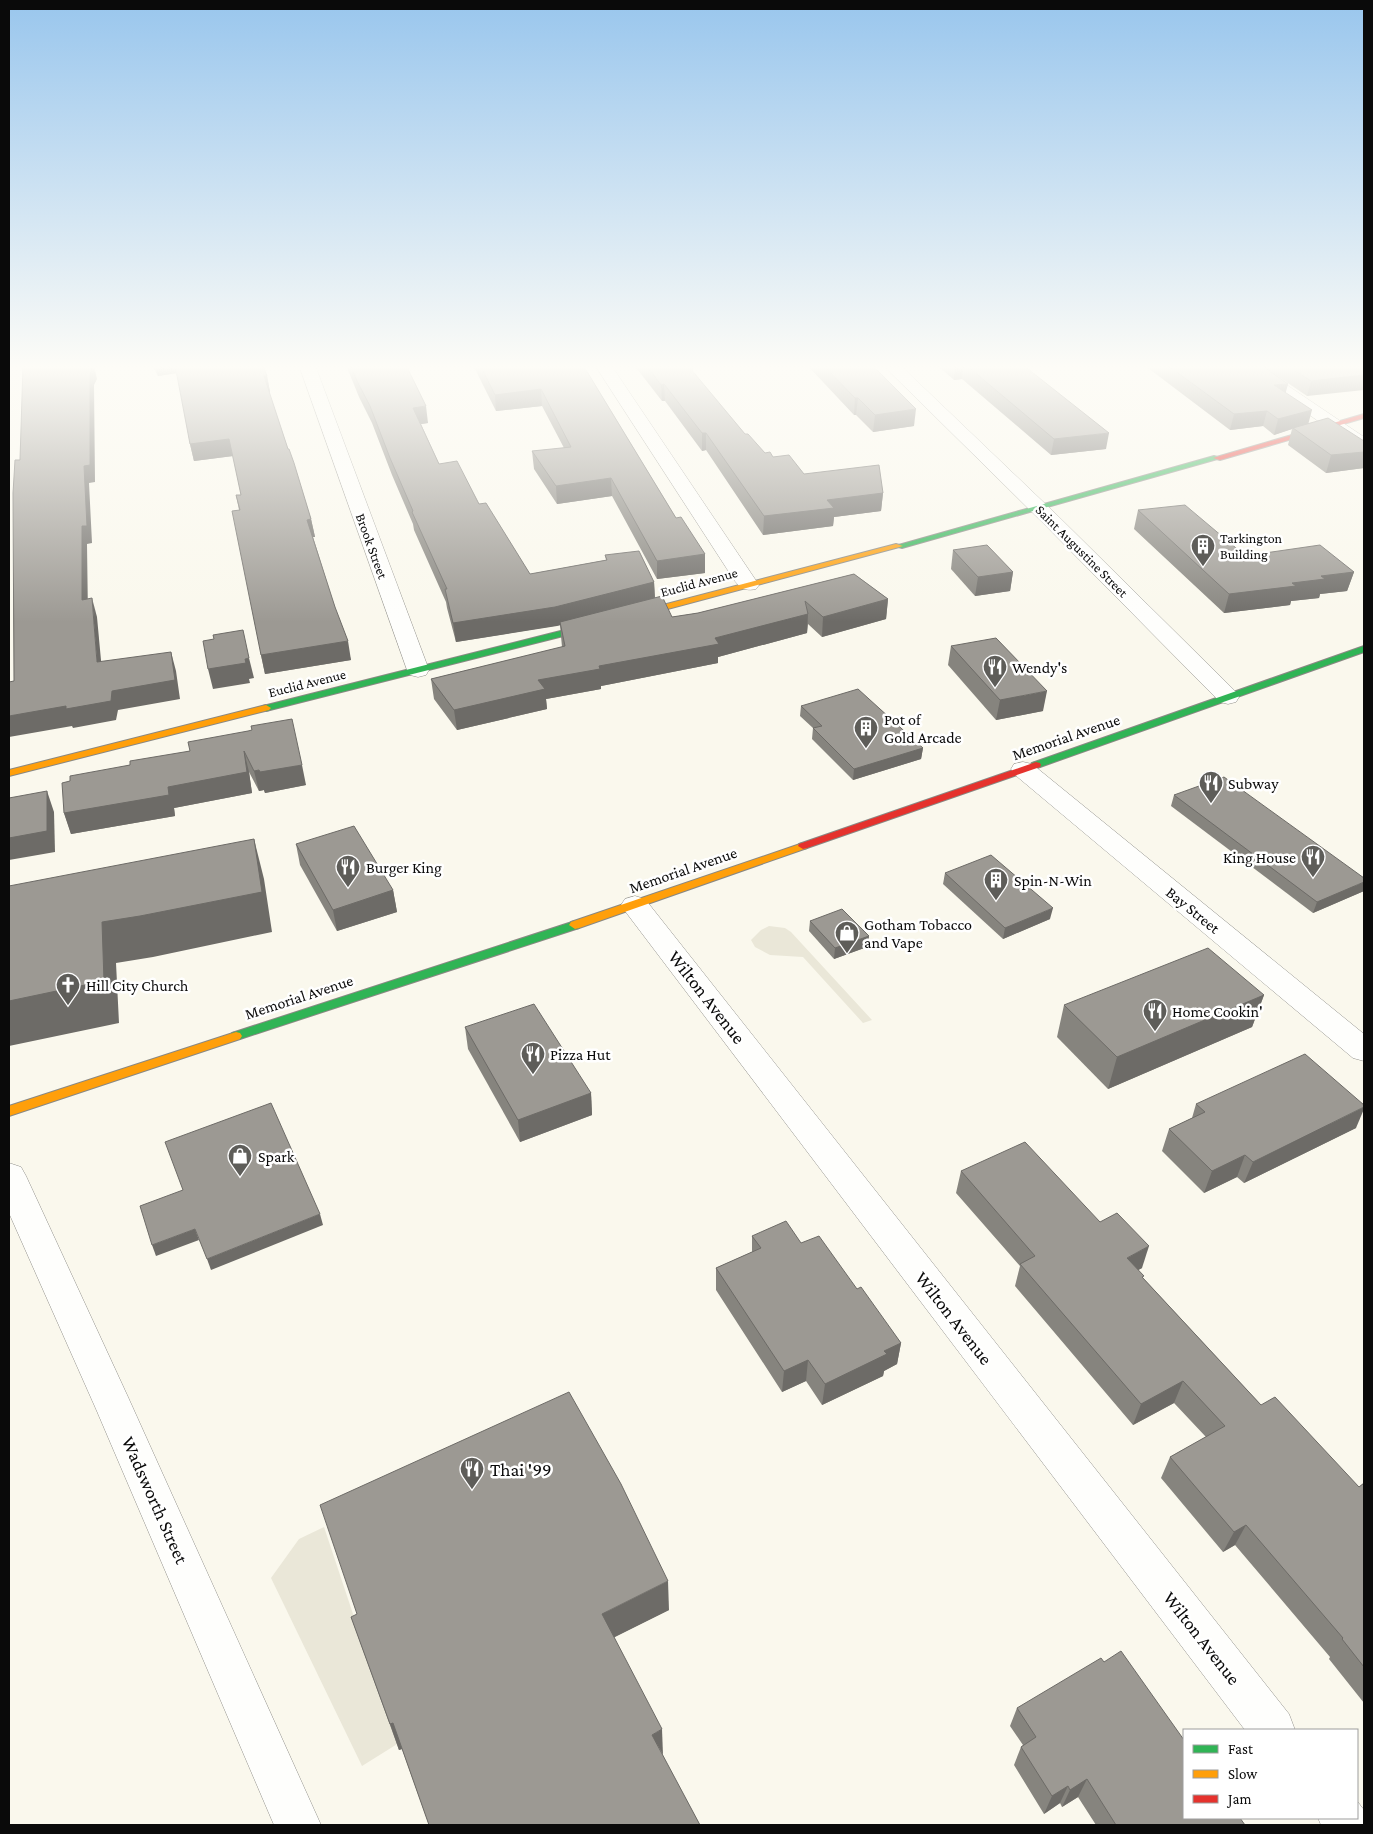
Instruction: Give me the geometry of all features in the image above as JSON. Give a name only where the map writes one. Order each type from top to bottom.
[{"type":"street","name":"Brook Street","points":[[338,451],[418,670]]},
{"type":"street","points":[[659,451],[728,557],[749,585]]},
{"type":"street","name":"Saint Augustine Street","points":[[980,451],[1228,697]]},
{"type":"street","name":"Euclid Avenue","points":[[9,773],[749,585],[1039,508],[1242,451]]},
{"type":"street","name":"Memorial Avenue","points":[[9,1111],[635,905],[1364,649]]},
{"type":"street","name":"Bay Street","points":[[1023,769],[1364,1050]]},
{"type":"street","name":"Wilton Avenue","points":[[635,905],[1272,1729]]},
{"type":"street","name":"Wadsworth Street","points":[[9,1176],[119,1418],[298,1825]]},
{"type":"shaded area","points":[[769,926],[785,928],[791,932],[872,1020],[863,1023],[803,957],[770,955],[755,947],[751,940],[761,930]]},
{"type":"shaded area","points":[[324,1527],[364,1647],[410,1736],[362,1766],[271,1578],[299,1539]]},
{"type":"building","points":[[20,451],[90,451],[90,465],[84,466],[87,526],[82,526],[82,600],[92,598],[97,662],[171,652],[175,680],[112,691],[111,701],[66,709],[66,706],[9,716],[9,682],[14,681],[13,493],[15,460],[20,460]]},
{"type":"building","points":[[231,451],[290,451],[311,519],[307,520],[348,641],[261,655],[232,511],[240,510],[236,495],[241,495]]},
{"type":"building","points":[[387,451],[433,451],[439,464],[457,461],[479,504],[486,503],[530,574],[607,560],[605,555],[639,551],[654,582],[555,607],[453,623],[445,589],[447,589]]},
{"type":"building","points":[[532,451],[635,451],[676,518],[681,517],[705,554],[657,561],[611,478],[556,486]]},
{"type":"building","points":[[718,451],[763,451],[765,453],[770,452],[773,457],[789,455],[804,474],[879,465],[883,493],[827,500],[834,508],[764,516]]},
{"type":"building","points":[[1325,451],[1364,451],[1364,452],[1331,455]]},
{"type":"building","points":[[1185,505],[1242,553],[1255,552],[1258,554],[1320,545],[1354,572],[1321,576],[1325,579],[1292,583],[1296,586],[1229,594],[1138,510]]},
{"type":"building","points":[[987,545],[1013,572],[978,577],[953,550]]},
{"type":"building","points":[[854,574],[888,599],[823,617],[805,601],[808,614],[715,638],[719,644],[599,666],[600,669],[538,680],[545,689],[454,710],[431,679],[565,646],[560,622],[662,596],[672,617],[698,613]]},
{"type":"building","points":[[243,630],[249,658],[245,659],[246,663],[208,669],[203,641],[214,639],[213,635]]},
{"type":"building","points":[[996,638],[1047,691],[1000,700],[951,646]]},
{"type":"building","name":"Pot of Gold Arcade","points":[[858,689],[923,748],[854,769],[813,728],[822,726],[801,706]]},
{"type":"building","points":[[292,719],[302,765],[260,772],[259,770],[254,771],[244,751],[247,772],[168,787],[169,795],[64,813],[62,783],[70,781],[70,776],[130,765],[130,761],[190,751],[188,742],[248,731],[252,730],[251,726]]},
{"type":"building","points":[[1224,777],[1364,878],[1364,882],[1317,902],[1174,795]]},
{"type":"building","points":[[47,791],[47,831],[9,838],[9,798]]},
{"type":"building","name":"Burger King","points":[[354,826],[393,890],[333,910],[296,844]]},
{"type":"building","points":[[254,839],[262,892],[102,922],[104,981],[9,1001],[9,886]]},
{"type":"building","name":"Spin-N-Win","points":[[991,855],[1053,908],[1005,928],[945,873]]},
{"type":"building","points":[[842,909],[869,936],[835,948],[810,921]]},
{"type":"building","points":[[1208,948],[1264,995],[1117,1057],[1064,1005]]},
{"type":"building","name":"Pizza Hut","points":[[534,1004],[591,1093],[518,1120],[465,1027]]},
{"type":"building","points":[[1305,1054],[1364,1107],[1253,1162],[1245,1155],[1212,1171],[1169,1129],[1205,1112],[1196,1104]]},
{"type":"building","name":"Spark","points":[[271,1103],[320,1214],[207,1259],[195,1229],[152,1245],[140,1206],[183,1190],[165,1142]]},
{"type":"building","points":[[1025,1142],[1100,1222],[1117,1213],[1149,1246],[1127,1258],[1144,1276],[1142,1277],[1261,1405],[1275,1397],[1359,1487],[1364,1483],[1364,1667],[1343,1638],[1246,1525],[1234,1532],[1170,1457],[1225,1426],[1183,1381],[1141,1404],[1020,1264],[1035,1256],[961,1171]]},
{"type":"building","points":[[786,1221],[801,1243],[819,1236],[857,1289],[861,1287],[901,1343],[884,1351],[887,1354],[825,1384],[808,1360],[784,1371],[716,1268],[761,1248],[752,1236]]},
{"type":"building","points":[[569,1392],[621,1484],[668,1581],[602,1614],[662,1729],[652,1735],[700,1825],[429,1825],[393,1723],[390,1724],[351,1617],[357,1614],[320,1505]]},
{"type":"building","points":[[1121,1651],[1183,1739],[1183,1819],[1241,1819],[1245,1825],[1116,1825],[1087,1779],[1070,1790],[1068,1786],[1052,1796],[1021,1747],[1036,1737],[1017,1708],[1101,1658],[1104,1662]]},
{"type":"traffic: fast","points":[[899,546],[1217,458]]},
{"type":"traffic: fast","points":[[266,708],[616,620]]},
{"type":"traffic: fast","points":[[1036,765],[1364,649]]},
{"type":"traffic: fast","points":[[236,1036],[575,925]]},
{"type":"traffic: slow","points":[[616,620],[899,546]]},
{"type":"traffic: slow","points":[[9,773],[266,708]]},
{"type":"traffic: slow","points":[[575,925],[803,846]]},
{"type":"traffic: slow","points":[[9,1111],[236,1036]]},
{"type":"traffic: jam","points":[[1217,458],[1243,451]]},
{"type":"traffic: jam","points":[[803,846],[1036,765]]},
{"type":"place","name":"Tarkington Building","points":[[1203,567]]},
{"type":"place","name":"Wendy's","points":[[995,688]]},
{"type":"place","name":"Pot of Gold Arcade","points":[[866,749]]},
{"type":"place","name":"Subway","points":[[1211,804]]},
{"type":"place","name":"King House","points":[[1313,878]]},
{"type":"place","name":"Burger King","points":[[348,888]]},
{"type":"place","name":"Spin-N-Win","points":[[996,901]]},
{"type":"place","name":"Gotham Tobacco and Vape","points":[[847,954]]},
{"type":"place","name":"Hill City Church","points":[[68,1006]]},
{"type":"place","name":"Home Cookin'","points":[[1155,1032]]},
{"type":"place","name":"Pizza Hut","points":[[533,1075]]},
{"type":"place","name":"Spark","points":[[240,1177]]},
{"type":"place","name":"Thai '99","points":[[472,1490]]}]
